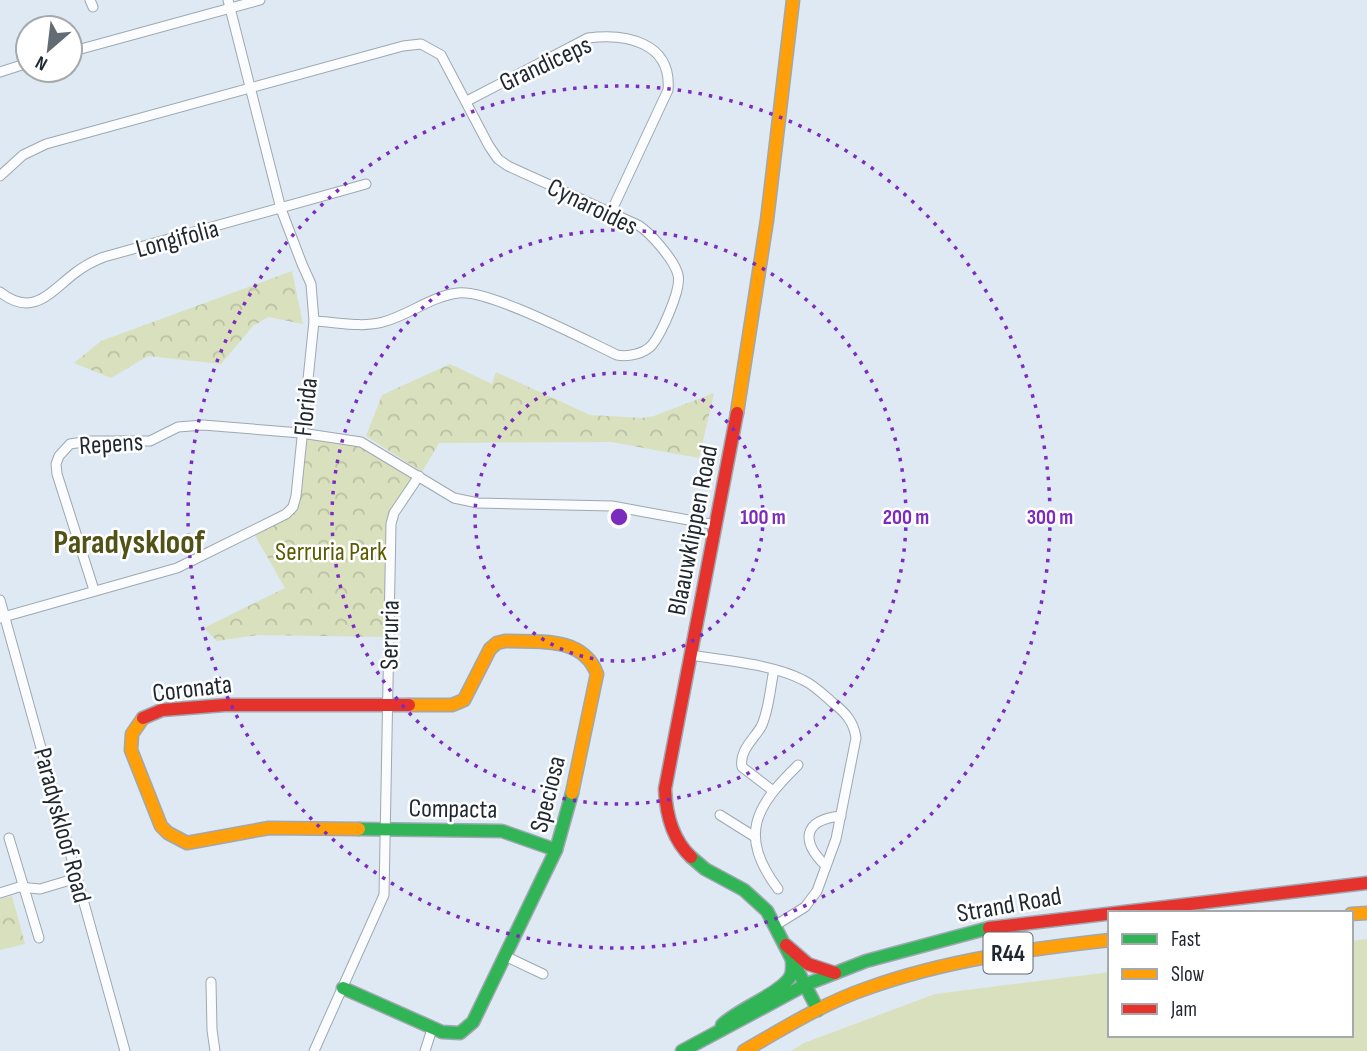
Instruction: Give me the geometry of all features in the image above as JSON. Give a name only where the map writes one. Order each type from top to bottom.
[{"type":"street","points":[[84,48],[229,4],[260,0]]},
{"type":"street","name":"Blaauwklippen Road","points":[[793,0],[756,295],[716,525],[665,789],[666,812],[681,845],[705,869],[744,890],[767,911],[807,984],[818,1010]]},
{"type":"street","name":"Florida","points":[[2,617],[177,568],[286,514],[293,507],[314,321],[311,284],[281,209],[229,4]]},
{"type":"street","name":"Grandiceps","points":[[467,101],[588,38],[608,37],[642,42],[650,46],[666,70],[668,90],[611,212]]},
{"type":"street","name":"Cynaroides","points":[[251,88],[403,46],[421,44],[441,55],[488,146],[498,159],[645,229],[672,263],[679,277],[677,293],[656,339],[645,351],[629,356],[617,355],[495,299],[469,293],[442,297],[380,324],[314,321]]},
{"type":"street","points":[[0,176],[23,155],[36,148],[251,88]]},
{"type":"street","name":"Longifolia","points":[[0,292],[23,303],[34,303],[46,297],[76,272],[104,257],[366,184]]},
{"type":"street","name":"Repens","points":[[94,590],[57,474],[59,456],[70,444],[90,441],[150,441],[188,425],[302,433],[367,444],[419,476]]},
{"type":"street","points":[[419,476],[454,498],[478,503],[612,506],[716,525]]},
{"type":"street","name":"Serruria","points":[[314,1051],[384,895],[391,524],[394,513],[419,476]]},
{"type":"street","name":"Paradyskloof Road","points":[[0,600],[2,617],[125,1051]]},
{"type":"street","name":"Speciosa","points":[[343,988],[442,1032],[460,1032],[473,1022],[556,850],[567,815],[597,674],[590,657],[569,645],[505,641],[490,649],[464,701],[457,704],[388,704]]},
{"type":"street","points":[[691,655],[774,670],[805,680],[842,710],[853,725],[856,738],[841,816],[826,866],[813,899],[776,925]]},
{"type":"street","points":[[772,790],[742,767],[741,763],[743,753],[763,721],[774,670]]},
{"type":"street","name":"Coronata","points":[[387,830],[269,828],[244,831],[206,842],[187,843],[160,826],[131,750],[131,741],[143,718],[162,710],[225,705],[388,704]]},
{"type":"street","points":[[778,889],[761,862],[755,837],[760,812],[772,790],[797,765]]},
{"type":"street","points":[[720,815],[755,837]]},
{"type":"street","points":[[826,866],[814,853],[809,836],[811,829],[824,818],[841,816]]},
{"type":"street","name":"Compacta","points":[[387,830],[502,831],[556,850]]},
{"type":"street","points":[[9,838],[39,938]]},
{"type":"street","points":[[0,893],[24,888],[40,889],[77,878]]},
{"type":"street","name":"Strand Road","points":[[1121,911],[1367,883]]},
{"type":"street","name":"Strand Road","points":[[682,1051],[807,984],[916,946],[998,925],[1108,912]]},
{"type":"street","name":"Strand Road","points":[[744,1051],[818,1010],[868,989],[1020,950],[1108,940]]},
{"type":"street","points":[[786,945],[808,964],[835,974]]},
{"type":"street","points":[[505,956],[543,974]]},
{"type":"street","points":[[718,1032],[733,1012],[785,983],[793,972],[792,958]]},
{"type":"street","points":[[211,982],[215,1051]]},
{"type":"street","points":[[425,1051],[432,1029]]},
{"type":"green space","points":[[292,271],[303,324],[268,317],[253,326],[221,364],[148,356],[111,378],[74,363],[101,341]]},
{"type":"green space","points":[[450,364],[492,384],[496,372],[590,415],[642,418],[654,416],[714,393],[699,458],[611,442],[439,443],[422,472],[366,436],[382,395]]},
{"type":"green space","name":"Serruria Park","points":[[301,433],[361,442],[419,476],[394,513],[389,637],[257,635],[217,641],[204,628],[285,588],[253,532],[293,507]]},
{"type":"green space","points":[[12,896],[25,944],[0,950],[0,899]]},
{"type":"green space","points":[[1367,939],[1367,1051],[791,1051],[804,1043],[935,994],[1108,972],[1108,1037],[1353,1037],[1353,941]]},
{"type":"traffic: fast","points":[[343,988],[442,1032],[460,1033],[473,1022],[556,850],[572,793]]},
{"type":"traffic: fast","points":[[359,829],[502,831],[556,850]]},
{"type":"traffic: fast","points":[[691,857],[705,869],[744,890],[767,911],[818,1010]]},
{"type":"traffic: fast","points":[[682,1051],[807,984],[866,961],[989,928]]},
{"type":"traffic: fast","points":[[722,1025],[780,988],[792,973],[792,958]]},
{"type":"traffic: slow","points":[[737,413],[767,220],[793,0]]},
{"type":"traffic: slow","points":[[409,705],[452,705],[464,700],[490,649],[497,643],[545,642],[571,647],[582,653],[597,674],[572,793]]},
{"type":"traffic: slow","points":[[143,718],[132,734],[131,750],[161,826],[187,843],[269,828],[359,829]]},
{"type":"traffic: slow","points":[[1353,914],[1367,913]]},
{"type":"traffic: slow","points":[[744,1051],[804,1016],[897,978],[988,957],[1108,940]]},
{"type":"traffic: jam","points":[[691,857],[671,826],[665,789],[737,413]]},
{"type":"traffic: jam","points":[[143,718],[162,710],[225,705],[409,705]]},
{"type":"traffic: jam","points":[[1132,911],[1367,883]]},
{"type":"traffic: jam","points":[[989,928],[1108,914]]},
{"type":"traffic: jam","points":[[786,945],[808,964],[835,973]]},
{"type":"district","name":"Paradyskloof","points":[[129,541]]}]
